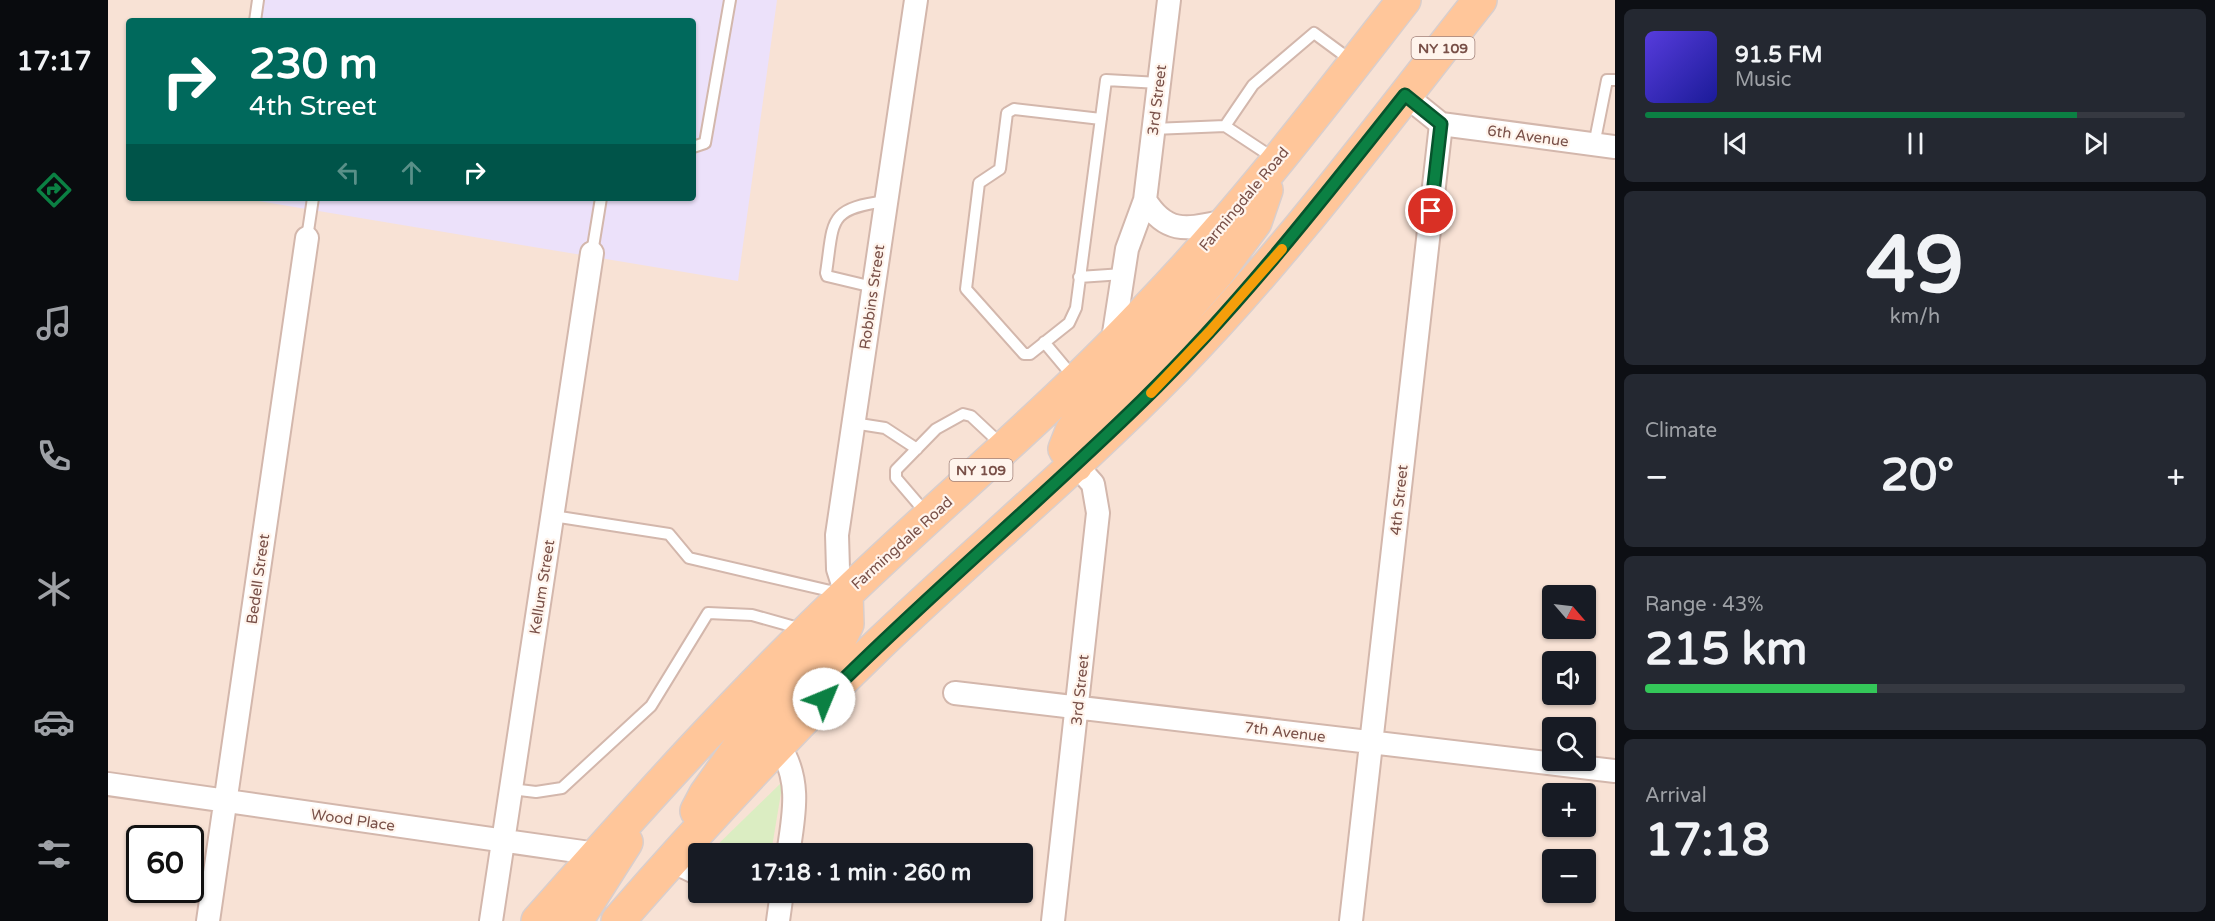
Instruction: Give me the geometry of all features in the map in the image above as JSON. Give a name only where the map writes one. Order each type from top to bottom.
[{"type":"main road","name":"Farmingdale Road","points":[[538,921],[654,790],[747,690],[846,594],[1112,346],[1227,220],[1404,0]]},
{"type":"main road","name":"NY 109","points":[[625,918],[686,867],[778,744],[877,646],[1076,465],[1210,331],[1276,256],[1480,0]]},
{"type":"main road","points":[[1076,465],[1065,449],[1072,431],[1186,310],[1231,255],[1255,222],[1277,160]]},
{"type":"main road","points":[[686,867],[706,794],[740,744],[837,644],[847,624],[846,594]]},
{"type":"main road","points":[[576,921],[616,862],[654,790]]},
{"type":"street","name":"Robbins Street","points":[[846,594],[838,569],[836,546],[916,0]]},
{"type":"street","name":"3rd Street","points":[[1112,346],[1127,249],[1145,200],[1169,0]]},
{"type":"street","points":[[1405,95],[1441,124]]},
{"type":"street","name":"6th Avenue","points":[[1441,124],[1605,146]]},
{"type":"street","name":"4th Street","points":[[1351,921],[1441,124]]},
{"type":"street","points":[[1145,200],[1158,217],[1180,228],[1227,220]]},
{"type":"street","name":"Bedell Street","points":[[208,921],[307,238]]},
{"type":"street","name":"Kellum Street","points":[[491,921],[592,253]]},
{"type":"street","name":"3rd Street","points":[[1053,921],[1098,513],[1093,484],[1076,465]]},
{"type":"street","name":"7th Avenue","points":[[955,693],[1615,771]]},
{"type":"street","points":[[778,744],[791,768],[795,791],[789,843]]},
{"type":"street","name":"Wood Place","points":[[108,784],[597,854]]},
{"type":"street","points":[[778,921],[780,903]]},
{"type":"lane","points":[[255,18],[258,0]]},
{"type":"lane","points":[[696,146],[705,143],[730,0]]},
{"type":"lane","points":[[1225,126],[1253,85],[1314,33],[1355,63]]},
{"type":"lane","points":[[1101,118],[1014,109],[1007,113],[1000,169],[980,183],[966,289],[1024,354],[1030,354],[1068,323],[1076,308],[1079,277],[1101,118],[1106,80],[1159,84]]},
{"type":"lane","points":[[1605,146],[1607,80],[1615,80]]},
{"type":"lane","points":[[1153,129],[1225,126],[1277,160]]},
{"type":"lane","points":[[307,238],[313,201]]},
{"type":"lane","points":[[592,253],[601,201]]},
{"type":"lane","points":[[873,287],[827,276],[833,223],[842,212],[855,205],[886,201]]},
{"type":"lane","points":[[1079,277],[1123,274]]},
{"type":"lane","points":[[1044,342],[1077,381]]},
{"type":"lane","points":[[929,517],[896,478],[897,470],[936,429],[963,414],[971,416],[1005,448]]},
{"type":"lane","points":[[853,423],[885,428],[917,448]]},
{"type":"lane","points":[[553,516],[669,534],[689,558],[846,594]]},
{"type":"lane","points":[[511,789],[536,792],[562,788],[651,706],[708,613],[752,615],[808,630]]},
{"type":"shaded area","points":[[108,0],[1615,0],[1615,921],[108,921]]},
{"type":"shaded area","points":[[261,0],[777,0],[738,281],[258,201],[696,201],[696,18],[259,18]]},
{"type":"green space","points":[[783,781],[773,843],[719,843]]},
{"type":"slow traffic","points":[[1151,393],[1210,331],[1282,249]]},
{"type":"route","points":[[824,699],[877,646],[1091,451],[1178,365],[1276,256],[1405,95],[1441,124],[1431,211]]}]
